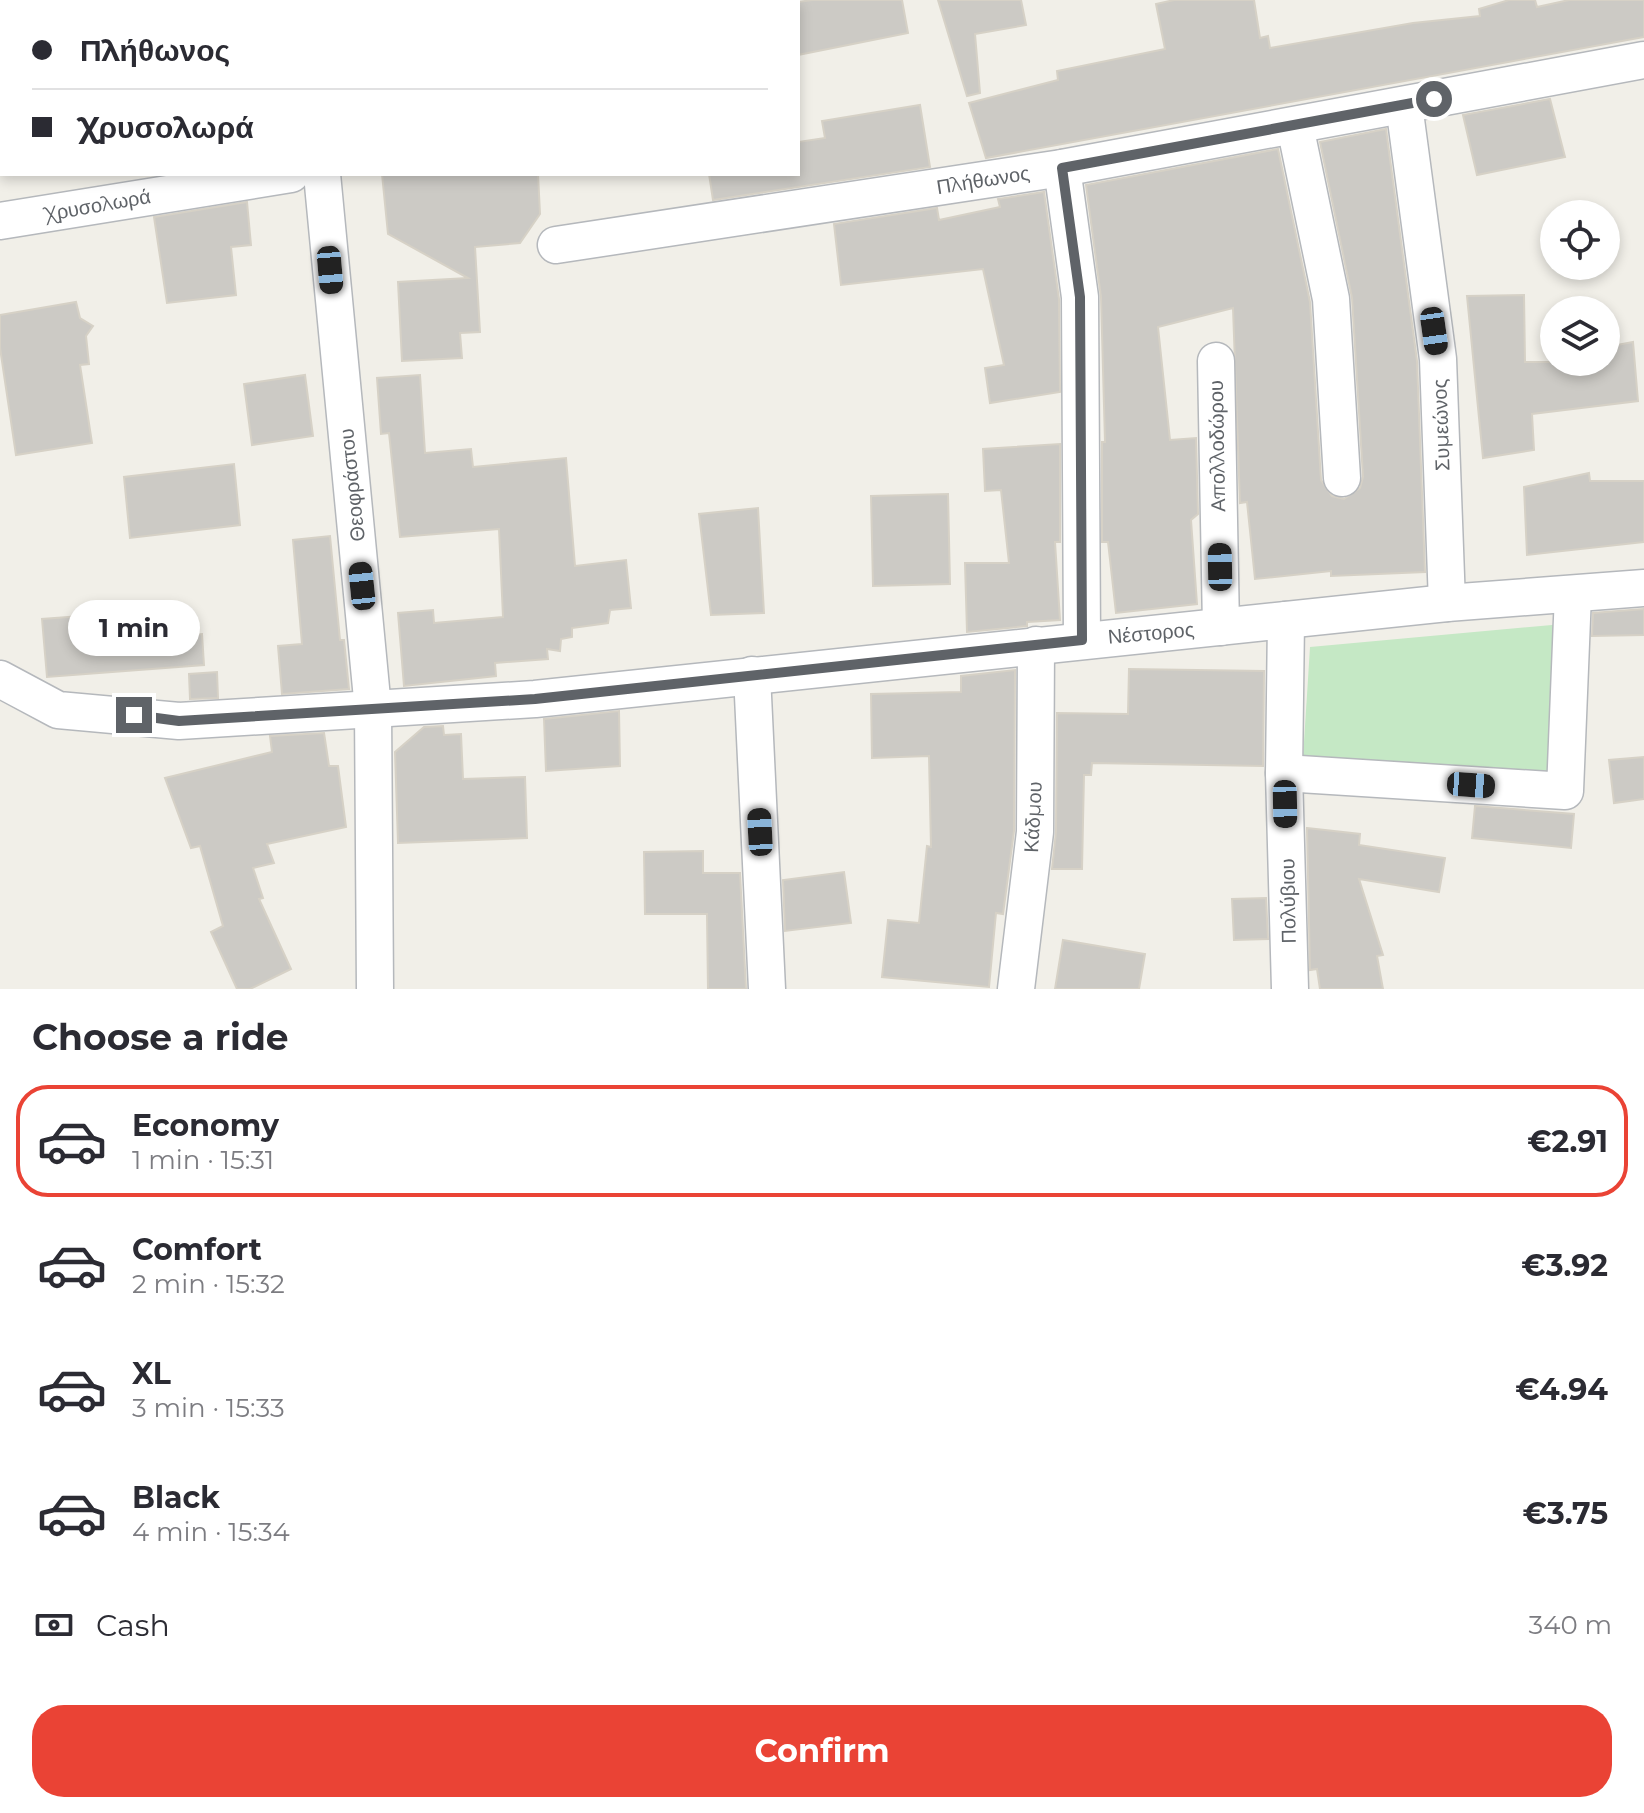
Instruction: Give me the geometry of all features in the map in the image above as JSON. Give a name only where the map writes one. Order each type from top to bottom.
[{"type":"street","name":"Πλήθωνος","points":[[556,245],[1062,168],[1644,60]]},
{"type":"street","name":"Συμεώνος","points":[[1404,105],[1438,359],[1447,603]]},
{"type":"street","points":[[1295,126],[1331,299],[1342,478]]},
{"type":"street","points":[[1062,168],[1080,297],[1082,640]]},
{"type":"street","name":"Χρυσολωρά","points":[[0,221],[279,176]]},
{"type":"street","name":"Θεοφράστου","points":[[322,176],[373,709],[375,989]]},
{"type":"street","name":"Απολλοδώρου","points":[[1216,361],[1221,627]]},
{"type":"street","name":"Νέστορος","points":[[373,709],[535,699],[1447,603],[1644,588]]},
{"type":"street","points":[[1284,773],[1565,791],[1573,594]]},
{"type":"street","name":"Πολύβιου","points":[[1286,620],[1284,773],[1290,989]]},
{"type":"street","name":"Κάδμου","points":[[1016,989],[1035,832],[1036,645]]},
{"type":"street","points":[[752,675],[767,989]]},
{"type":"street","points":[[0,679],[58,710],[179,721],[373,709]]},
{"type":"green space","points":[[1563,624],[1555,774],[1303,758],[1310,647]]},
{"type":"building","points":[[902,0],[908,33],[800,55],[800,2]]},
{"type":"building","points":[[938,0],[1021,0],[1026,25],[975,34],[980,93],[967,96]]},
{"type":"building","points":[[1174,0],[1254,0],[1260,38],[1268,36],[1270,48],[1413,23],[1480,16],[1479,9],[1509,0],[1535,0],[1537,7],[1569,0],[1644,0],[1644,37],[986,158],[969,103],[1058,80],[1057,71],[1165,49],[1156,4]]},
{"type":"building","points":[[1550,99],[1565,157],[1477,175],[1463,115]]},
{"type":"building","points":[[920,105],[930,167],[713,200],[709,176],[800,176],[800,142],[825,138],[822,121]]},
{"type":"building","points":[[1386,129],[1417,361],[1425,572],[1331,576],[1331,571],[1255,579],[1247,502],[1240,503],[1233,308],[1158,327],[1170,440],[1196,438],[1198,514],[1191,520],[1197,604],[1116,613],[1108,542],[1102,542],[1102,442],[1105,442],[1101,297],[1086,185],[1278,149],[1310,302],[1321,480],[1332,496],[1344,499],[1360,488],[1363,477],[1352,298],[1320,142]]},
{"type":"building","points":[[382,176],[538,176],[540,214],[520,243],[475,247],[480,332],[460,333],[462,358],[402,361],[398,282],[468,278],[388,234]]},
{"type":"building","points":[[1044,192],[1059,299],[1060,392],[990,403],[985,368],[1004,365],[983,269],[841,285],[834,224],[937,208],[939,220],[1000,207],[998,199]]},
{"type":"building","points":[[247,202],[251,245],[231,247],[236,295],[167,303],[154,217]]},
{"type":"building","points":[[1524,295],[1525,362],[1540,362],[1540,376],[1620,376],[1620,344],[1633,342],[1638,401],[1532,414],[1534,450],[1483,458],[1467,296]]},
{"type":"building","points":[[76,302],[80,318],[93,326],[86,336],[89,364],[80,365],[92,443],[16,455],[0,348],[0,315]]},
{"type":"building","points":[[305,375],[313,436],[252,445],[244,384]]},
{"type":"building","points":[[420,375],[425,453],[471,449],[473,467],[566,458],[575,566],[626,560],[631,608],[610,610],[608,623],[572,628],[572,637],[561,639],[560,651],[547,649],[548,659],[495,663],[496,676],[404,686],[398,613],[433,610],[434,623],[503,617],[499,529],[400,537],[389,433],[381,434],[377,378]]},
{"type":"building","points":[[1060,444],[1060,542],[1055,542],[1060,620],[967,632],[965,563],[1009,563],[1001,490],[985,491],[983,449]]},
{"type":"building","points":[[234,464],[240,525],[130,538],[124,477]]},
{"type":"building","points":[[1589,473],[1590,481],[1644,481],[1644,542],[1527,555],[1524,487]]},
{"type":"building","points":[[948,494],[950,584],[873,586],[871,496]]},
{"type":"building","points":[[758,508],[764,613],[711,615],[699,514]]},
{"type":"building","points":[[330,536],[340,640],[344,640],[349,689],[282,694],[278,646],[302,644],[293,540]]},
{"type":"building","points":[[175,609],[177,636],[202,634],[204,665],[47,677],[42,619]]},
{"type":"building","points":[[1644,609],[1644,635],[1592,636],[1593,613]]},
{"type":"building","points":[[1129,669],[1264,671],[1263,766],[1092,763],[1091,775],[1084,775],[1082,869],[1052,869],[1056,832],[1057,713],[1128,714]]},
{"type":"building","points":[[1015,670],[1014,831],[1003,914],[996,913],[989,987],[882,977],[888,920],[919,923],[927,846],[931,847],[929,756],[872,758],[871,694],[961,692],[961,676]]},
{"type":"building","points":[[217,672],[218,698],[190,699],[189,674]]},
{"type":"building","points":[[619,711],[620,766],[546,771],[544,719]]},
{"type":"building","points":[[443,726],[444,735],[461,734],[463,779],[525,777],[527,838],[398,843],[395,752],[424,727]]},
{"type":"building","points":[[324,733],[329,766],[338,766],[346,827],[267,844],[274,863],[253,868],[263,898],[259,899],[291,969],[250,989],[237,989],[211,932],[223,926],[200,846],[191,848],[165,778],[272,752],[270,736]]},
{"type":"building","points":[[1644,757],[1644,799],[1614,803],[1609,760]]},
{"type":"building","points":[[1475,806],[1574,814],[1571,848],[1472,838]]},
{"type":"building","points":[[1307,828],[1360,834],[1359,845],[1445,858],[1439,892],[1359,879],[1383,955],[1377,956],[1383,989],[1320,989],[1317,969],[1310,970]]},
{"type":"building","points":[[703,851],[703,873],[740,873],[746,989],[708,989],[707,914],[645,914],[644,852]]},
{"type":"building","points":[[844,872],[851,923],[785,931],[783,880]]},
{"type":"building","points":[[1266,898],[1268,939],[1234,940],[1232,899]]},
{"type":"building","points":[[1063,940],[1145,954],[1139,989],[1055,989]]},
{"type":"route","points":[[134,715],[179,721],[535,699],[1082,640],[1080,297],[1062,168],[1434,99]]}]
